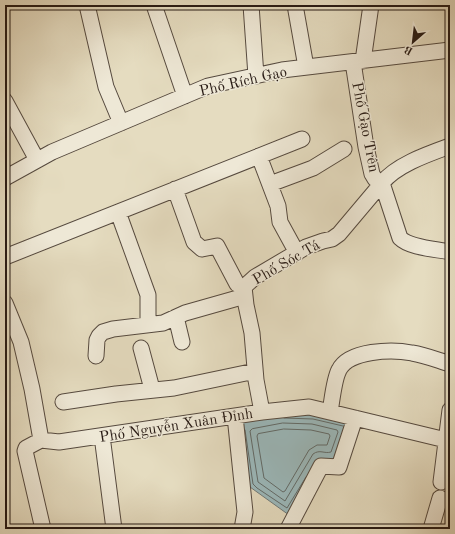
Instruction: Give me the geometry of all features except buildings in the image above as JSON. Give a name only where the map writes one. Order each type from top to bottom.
[{"type":"street","points":[[87,5],[106,87],[121,123]]},
{"type":"street","points":[[154,5],[185,96]]},
{"type":"street","points":[[251,5],[256,76]]},
{"type":"street","points":[[295,5],[306,67]]},
{"type":"street","name":"Phố Gạo Trên","points":[[371,5],[358,61],[366,147],[372,174],[375,179],[382,183],[388,176],[402,167],[426,155],[450,146]]},
{"type":"street","name":"Phố Rích Gạo","points":[[5,178],[52,152],[208,86],[282,70],[450,50]]},
{"type":"street","points":[[5,101],[37,160]]},
{"type":"street","points":[[5,256],[302,139]]},
{"type":"street","points":[[270,184],[313,168],[344,149]]},
{"type":"street","points":[[259,156],[278,206],[280,222],[297,253]]},
{"type":"street","points":[[382,183],[400,238],[403,242],[450,252]]},
{"type":"street","name":"Phố Sóc Tá","points":[[262,412],[245,292],[255,277],[306,248],[332,239],[339,234],[382,183]]},
{"type":"street","points":[[96,356],[97,340],[103,332],[113,329],[163,323],[185,313],[245,292],[236,284],[217,246],[202,248],[194,242],[174,189]]},
{"type":"street","points":[[118,212],[148,295],[148,325]]},
{"type":"street","points":[[5,303],[21,342],[41,440],[26,448],[25,451],[42,529]]},
{"type":"street","points":[[176,317],[182,342]]},
{"type":"street","points":[[141,348],[152,389]]},
{"type":"street","points":[[330,412],[338,371],[343,364],[360,354],[394,351],[411,353],[450,364]]},
{"type":"street","points":[[63,402],[152,389],[174,388],[255,371]]},
{"type":"street","name":"Phố Nguyễn Xuân Đỉnh","points":[[41,440],[59,442],[262,412],[309,407],[448,440]]},
{"type":"street","points":[[441,482],[448,440],[450,410]]},
{"type":"street","points":[[235,416],[245,512],[242,529]]},
{"type":"street","points":[[288,529],[321,466],[339,467],[355,418]]},
{"type":"street","points":[[102,436],[114,529]]},
{"type":"street","points":[[431,529],[440,498]]},
{"type":"water","points":[[283,414],[313,415],[347,423],[337,461],[320,460],[289,515],[250,487],[242,421]]}]
